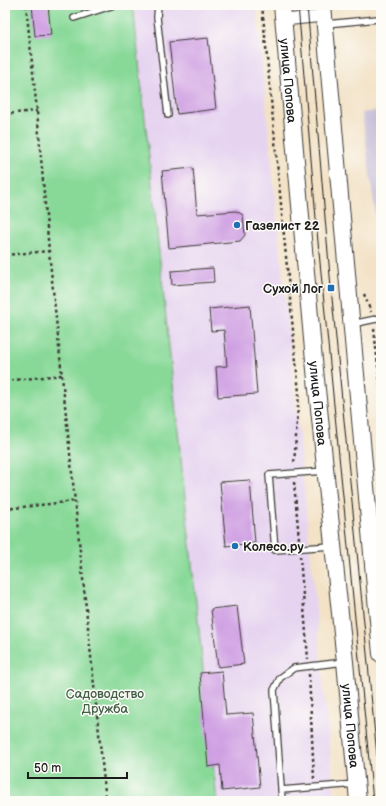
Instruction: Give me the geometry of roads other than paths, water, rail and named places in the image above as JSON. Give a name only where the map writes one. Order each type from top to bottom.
[{"type":"main road","name":"улица Попова","points":[[283,13],[313,350],[358,801]]},
{"type":"main road","points":[[324,15],[351,325],[377,572],[381,654]]},
{"type":"street","points":[[283,13],[324,15]]},
{"type":"lane","points":[[74,18],[114,5]]},
{"type":"lane","points":[[158,5],[157,17],[168,115]]},
{"type":"lane","points":[[324,15],[378,19]]},
{"type":"lane","points":[[351,325],[381,318]]},
{"type":"lane","points":[[325,470],[269,475],[275,550],[333,546]]},
{"type":"lane","points":[[282,801],[274,690],[280,678],[294,668],[344,662]]},
{"type":"lane","points":[[281,790],[356,784]]},
{"type":"tram line","points":[[298,5],[318,242],[373,801]]},
{"type":"tram line","points":[[307,5],[331,288],[381,796]]},
{"type":"place","name":"Газелист 22","points":[[237,225]]},
{"type":"place","name":"Сухой Лог","points":[[331,288]]},
{"type":"place","name":"Колесо.ру","points":[[235,546]]},
{"type":"park label","name":"Садоводство Дружба","points":[[105,700]]}]
